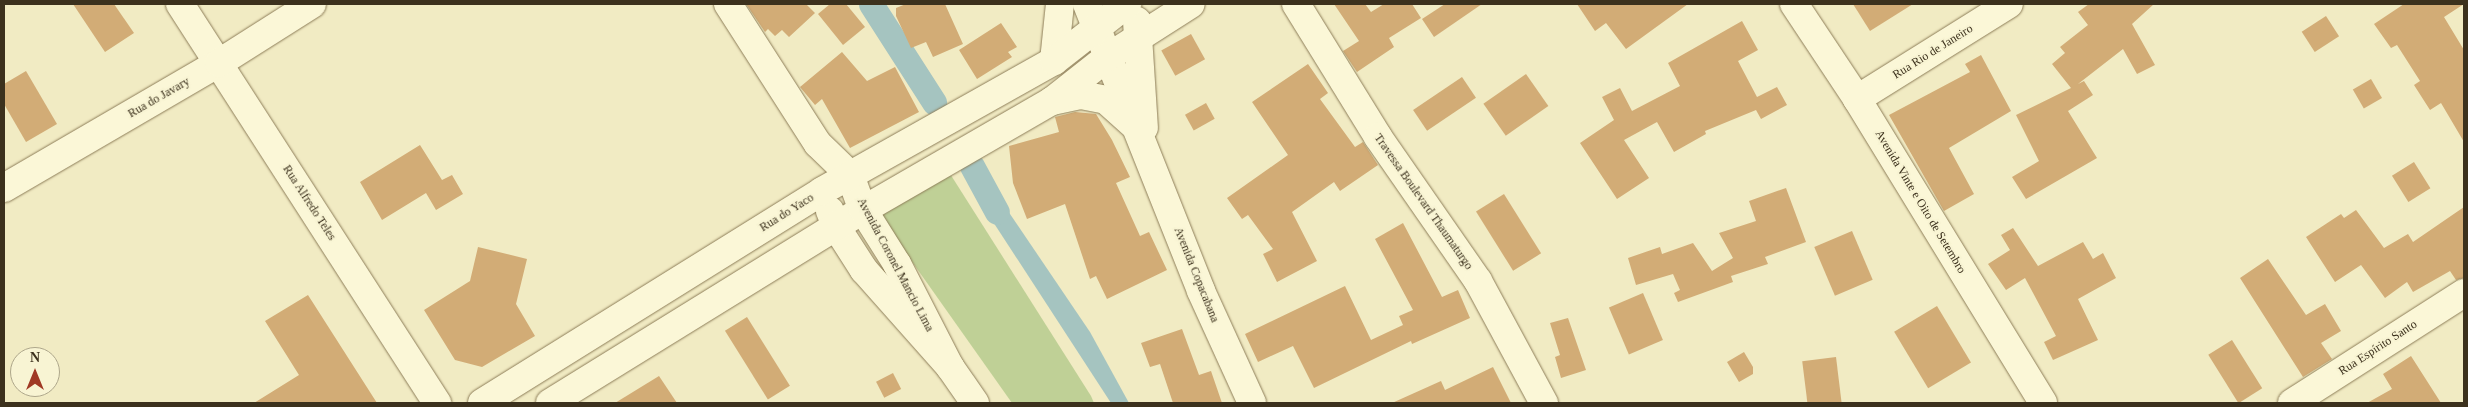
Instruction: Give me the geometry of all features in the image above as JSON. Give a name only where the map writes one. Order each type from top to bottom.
[{"type":"street","name":"Rua Alfredo Teles","points":[[180,4],[437,403]]},
{"type":"street","name":"Rua do Javary","points":[[4,188],[219,63],[312,4]]},
{"type":"street","name":"Avenida Coronel Mancio Lima","points":[[728,4],[818,144],[850,176],[863,210],[897,264],[950,367]]},
{"type":"street","points":[[1054,61],[1060,4]]},
{"type":"street","name":"Avenida Copacabana","points":[[1087,4],[1095,30],[1142,137],[1201,291],[1252,403]]},
{"type":"street","name":"Rua do Yaco","points":[[482,403],[822,191],[1054,61],[1127,4]]},
{"type":"street","name":"Avenida Copacabana","points":[[1133,4],[1140,35],[1142,137]]},
{"type":"street","points":[[550,403],[837,228],[863,210],[1052,101],[1108,57],[1191,4]]},
{"type":"street","name":"Travessa Boulevard Thaumaturgo","points":[[1296,4],[1317,44],[1378,137],[1478,281],[1544,403]]},
{"type":"street","name":"Avenida Vinte e Oito de Setembro","points":[[1794,4],[1857,99],[2043,403]]},
{"type":"street","name":"Rua Rio de Janeiro","points":[[1857,99],[2009,4]]},
{"type":"street","points":[[1052,101],[1081,95],[1106,100],[1142,137]]},
{"type":"street","name":"Avenida Coronel Mancio Lima","points":[[818,144],[822,191],[837,228],[864,270],[950,367],[976,403]]},
{"type":"street","name":"Rua Espírito Santo","points":[[2292,403],[2464,293]]},
{"type":"green space","points":[[947,169],[1094,403],[1012,403],[879,215]]},
{"type":"water","points":[[987,180],[1090,332],[1129,403],[1111,403],[971,188]]},
{"type":"building","points":[[73,4],[114,4],[134,33],[105,52]]},
{"type":"building","points":[[746,4],[806,4],[815,13],[789,37],[782,30],[775,36],[768,29],[765,32]]},
{"type":"building","points":[[830,4],[846,4],[865,27],[843,45],[818,14]]},
{"type":"building","points":[[906,4],[945,4],[963,44],[933,57],[926,42],[911,48],[896,16],[896,8]]},
{"type":"building","points":[[1334,4],[1365,4],[1371,12],[1384,4],[1412,4],[1421,18],[1389,38],[1394,47],[1357,72],[1343,51],[1359,41]]},
{"type":"building","points":[[1445,4],[1482,4],[1434,37],[1422,19]]},
{"type":"building","points":[[1577,4],[1688,4],[1626,49],[1606,23],[1595,31]]},
{"type":"building","points":[[1853,4],[1913,4],[1870,31]]},
{"type":"building","points":[[2089,4],[2154,4],[2132,24],[2155,65],[2137,74],[2123,49],[2078,84],[2084,81],[2093,95],[2068,111],[2097,158],[2026,199],[2012,177],[2039,161],[2016,115],[2071,88],[2052,64],[2065,53],[2060,47],[2088,25],[2078,12]]},
{"type":"building","points":[[2404,4],[2464,4],[2444,17],[2464,50],[2464,142],[2441,103],[2430,110],[2414,85],[2420,81],[2397,45],[2391,48],[2374,24]]},
{"type":"building","points":[[2326,16],[2339,36],[2315,52],[2302,32]]},
{"type":"building","points":[[1742,21],[1758,50],[1738,61],[1757,97],[1777,87],[1787,105],[1761,119],[1756,110],[1705,131],[1706,134],[1674,152],[1657,122],[1624,140],[1649,178],[1617,199],[1580,143],[1614,120],[1602,97],[1620,88],[1632,111],[1680,86],[1668,63]]},
{"type":"building","points":[[1001,23],[1017,47],[1008,52],[1012,57],[977,79],[959,50]]},
{"type":"building","points":[[1191,34],[1205,59],[1175,76],[1161,50]]},
{"type":"building","points":[[842,52],[867,81],[895,67],[919,112],[850,148],[822,99],[815,105],[800,87]]},
{"type":"building","points":[[1981,55],[2011,111],[1949,148],[1974,194],[1944,211],[1889,115],[1970,72],[1965,64]]},
{"type":"building","points":[[1308,64],[1328,93],[1320,99],[1355,147],[1363,142],[1378,165],[1340,191],[1334,182],[1292,212],[1317,261],[1277,282],[1263,254],[1273,249],[1248,215],[1242,219],[1227,198],[1288,155],[1252,102]]},
{"type":"building","points":[[26,71],[57,124],[26,142],[4,104],[4,84]]},
{"type":"building","points":[[1526,74],[1548,106],[1506,136],[1483,104]]},
{"type":"building","points":[[1462,77],[1476,98],[1427,131],[1413,110]]},
{"type":"building","points":[[2371,79],[2382,98],[2364,109],[2353,90]]},
{"type":"building","points":[[1206,103],[1215,119],[1194,130],[1185,115]]},
{"type":"building","points":[[1075,112],[1096,114],[1112,140],[1130,177],[1116,183],[1140,236],[1149,232],[1167,270],[1107,299],[1096,276],[1090,279],[1065,204],[1027,219],[1013,183],[1009,146],[1059,132],[1055,117]]},
{"type":"building","points":[[420,145],[442,180],[452,175],[463,194],[436,210],[426,193],[382,220],[360,182]]},
{"type":"building","points":[[2414,162],[2430,188],[2408,202],[2392,176]]},
{"type":"building","points":[[1786,188],[1806,242],[1765,257],[1768,264],[1731,276],[1733,282],[1678,302],[1674,293],[1680,290],[1673,274],[1636,285],[1628,258],[1660,247],[1662,254],[1693,243],[1712,271],[1733,258],[1719,233],[1756,221],[1749,201]]},
{"type":"building","points":[[1504,194],[1541,253],[1513,271],[1476,211]]},
{"type":"building","points":[[2464,207],[2464,278],[2456,280],[2450,271],[2413,292],[2407,282],[2385,298],[2361,265],[2335,282],[2306,237],[2341,214],[2344,218],[2356,210],[2384,248],[2408,234],[2413,242]]},
{"type":"building","points":[[1403,223],[1442,297],[1458,290],[1470,318],[1412,344],[1411,341],[1314,388],[1293,346],[1258,362],[1245,334],[1345,286],[1371,340],[1403,325],[1399,316],[1413,310],[1375,239]]},
{"type":"building","points":[[2013,228],[2038,266],[2083,242],[2093,259],[2103,253],[2116,278],[2078,299],[2098,340],[2053,360],[2044,342],[2056,336],[2025,278],[2006,290],[1988,264],[2010,250],[2001,235]]},
{"type":"building","points":[[1852,231],[1873,280],[1835,296],[1814,247]]},
{"type":"building","points":[[478,247],[527,259],[516,304],[535,336],[482,367],[455,360],[424,310],[470,281]]},
{"type":"building","points":[[2268,259],[2306,315],[2325,304],[2341,331],[2321,343],[2332,359],[2303,377],[2240,278]]},
{"type":"building","points":[[1643,293],[1663,340],[1629,354],[1609,307]]},
{"type":"building","points":[[308,295],[377,403],[254,403],[299,375],[265,321]]},
{"type":"building","points":[[1937,306],[1971,363],[1928,388],[1894,332]]},
{"type":"building","points":[[747,317],[790,386],[768,399],[725,331]]},
{"type":"building","points":[[1568,318],[1586,370],[1561,378],[1555,357],[1560,355],[1550,323]]},
{"type":"building","points":[[1182,329],[1199,375],[1211,371],[1222,403],[1173,403],[1160,364],[1150,367],[1141,343]]},
{"type":"building","points":[[2232,340],[2262,388],[2238,403],[2208,355]]},
{"type":"building","points":[[1744,352],[1753,367],[1753,374],[1739,382],[1727,362]]},
{"type":"building","points":[[2411,356],[2441,403],[2367,403],[2392,389],[2383,374]]},
{"type":"building","points":[[1836,357],[1842,403],[1807,403],[1802,361]]},
{"type":"building","points":[[1493,367],[1511,403],[1392,403],[1441,381],[1445,390]]},
{"type":"building","points":[[893,373],[901,389],[884,398],[876,382]]},
{"type":"building","points":[[659,376],[677,403],[615,403]]},
{"type":"waterway","points":[[871,4],[934,102]]},
{"type":"waterway","points":[[972,166],[997,212]]}]
